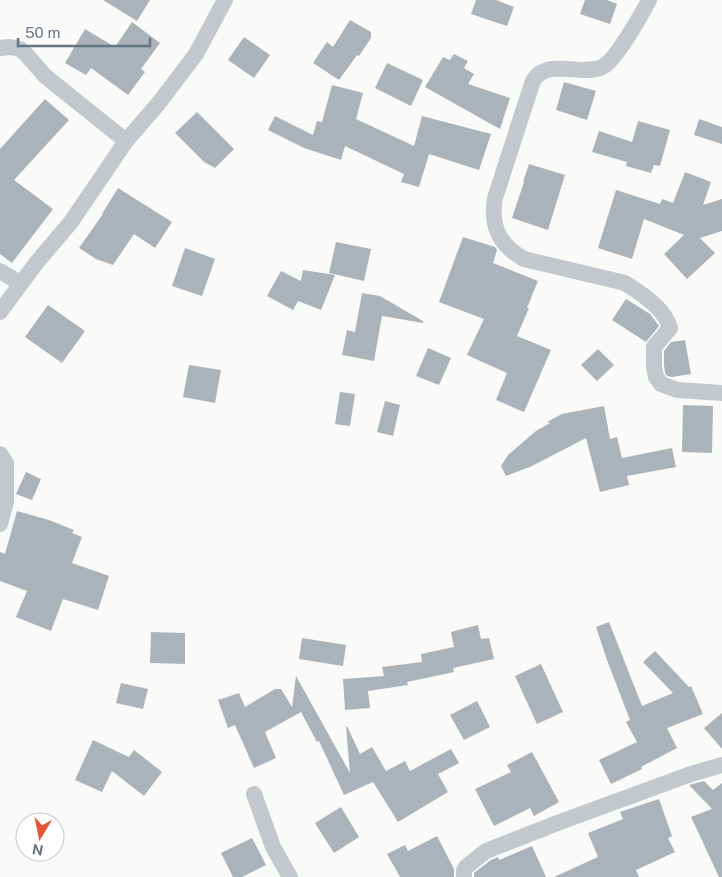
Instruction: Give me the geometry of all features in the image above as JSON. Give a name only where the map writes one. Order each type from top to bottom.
[{"type":"street","points":[[0,312],[36,262],[71,222],[126,141],[158,104],[196,54],[225,0]]},
{"type":"street","points":[[649,0],[616,53],[606,65],[599,69],[588,70],[554,68],[541,73],[534,80],[493,211],[498,235],[511,252],[524,259],[625,283],[639,292],[666,317],[670,328],[654,347],[656,377],[661,384],[678,390],[722,394]]},
{"type":"street","points":[[0,48],[20,49],[45,76],[126,141]]},
{"type":"street","points":[[0,271],[20,283]]},
{"type":"street","points":[[0,454],[6,463],[6,502],[0,524]]},
{"type":"street","points":[[464,877],[466,867],[486,850],[691,774],[722,765]]},
{"type":"street","points":[[254,794],[273,847],[290,877]]},
{"type":"building","points":[[103,0],[150,0],[137,21]]},
{"type":"building","points":[[476,0],[496,0],[514,7],[507,26],[471,14]]},
{"type":"building","points":[[585,0],[607,0],[617,4],[610,24],[580,14]]},
{"type":"building","points":[[350,20],[371,32],[371,38],[339,80],[313,63],[327,42],[333,47]]},
{"type":"building","points":[[132,22],[160,43],[141,69],[145,72],[128,95],[91,68],[86,75],[65,63],[85,29],[115,47]]},
{"type":"building","points":[[244,37],[270,55],[254,78],[228,60]]},
{"type":"building","points":[[454,54],[468,61],[464,68],[474,74],[468,84],[510,98],[500,129],[425,87],[443,57],[450,60]]},
{"type":"building","points":[[387,63],[423,80],[411,106],[375,88]]},
{"type":"building","points":[[564,82],[596,91],[587,120],[556,110]]},
{"type":"building","points":[[332,85],[363,93],[356,119],[414,146],[422,116],[491,134],[479,170],[429,154],[419,187],[401,182],[404,174],[345,146],[341,160],[304,148],[268,130],[275,116],[313,135],[317,121],[322,122]]},
{"type":"building","points":[[45,99],[69,120],[14,180],[53,209],[12,263],[0,254],[0,149]]},
{"type":"building","points":[[197,112],[234,149],[215,168],[204,162],[175,133]]},
{"type":"building","points":[[699,119],[722,127],[722,144],[694,135]]},
{"type":"building","points":[[638,121],[670,130],[660,166],[654,165],[651,173],[626,166],[627,162],[592,152],[599,131],[632,142]]},
{"type":"building","points":[[529,164],[565,175],[548,230],[512,218]]},
{"type":"building","points":[[685,172],[711,182],[703,205],[722,199],[722,231],[700,238],[715,253],[687,279],[664,254],[684,235],[644,219],[632,259],[598,248],[616,190],[660,204],[662,199],[673,203]]},
{"type":"building","points":[[118,188],[172,222],[155,248],[134,234],[113,265],[96,259],[79,248],[103,214]]},
{"type":"building","points":[[463,237],[495,247],[497,250],[493,263],[538,281],[517,336],[551,350],[524,412],[496,400],[507,373],[467,355],[484,319],[439,302]]},
{"type":"building","points":[[336,242],[371,249],[364,281],[329,273]]},
{"type":"building","points":[[185,248],[215,259],[202,296],[172,286]]},
{"type":"building","points":[[303,270],[335,275],[321,310],[298,301],[293,310],[267,296],[281,271],[301,281]]},
{"type":"building","points":[[362,293],[380,296],[423,321],[423,323],[382,316],[374,361],[342,355],[347,330],[355,332]]},
{"type":"building","points":[[626,299],[650,314],[659,326],[646,342],[612,320]]},
{"type":"building","points":[[48,305],[85,331],[62,363],[25,337]]},
{"type":"building","points":[[685,340],[691,374],[667,376],[664,365],[664,351],[671,342]]},
{"type":"building","points":[[428,348],[451,358],[439,385],[416,376]]},
{"type":"building","points":[[598,349],[614,365],[597,381],[581,365]]},
{"type":"building","points":[[189,365],[221,370],[215,403],[183,397]]},
{"type":"building","points":[[340,392],[355,394],[350,426],[335,424]]},
{"type":"building","points":[[385,401],[400,405],[393,436],[377,432]]},
{"type":"building","points":[[683,405],[713,406],[712,453],[682,452]]},
{"type":"building","points":[[604,406],[610,439],[617,437],[622,458],[672,448],[676,467],[627,476],[629,485],[600,492],[586,438],[532,466],[506,476],[501,466],[508,455],[536,431],[550,423],[547,422],[562,414]]},
{"type":"building","points":[[26,472],[41,479],[32,500],[16,494]]},
{"type":"building","points":[[17,511],[49,520],[74,530],[72,533],[82,537],[72,563],[109,576],[98,610],[63,599],[51,631],[16,617],[27,591],[0,581],[0,552],[5,554]]},
{"type":"building","points":[[609,622],[642,706],[673,693],[643,662],[655,651],[689,687],[691,686],[703,714],[667,728],[677,748],[641,767],[642,769],[611,784],[599,760],[637,742],[626,722],[630,720],[596,627]]},
{"type":"building","points":[[478,625],[481,639],[489,638],[494,659],[453,668],[454,672],[407,682],[408,685],[368,691],[370,708],[345,710],[343,679],[384,676],[382,667],[422,662],[421,654],[454,647],[451,632]]},
{"type":"building","points":[[151,632],[185,633],[185,664],[150,663]]},
{"type":"building","points":[[302,638],[346,645],[343,666],[299,659]]},
{"type":"building","points":[[541,664],[563,712],[537,724],[515,676]]},
{"type":"building","points":[[296,676],[350,773],[347,726],[360,754],[372,747],[386,771],[405,761],[410,771],[451,749],[459,763],[438,774],[448,792],[398,822],[373,782],[344,795],[319,741],[317,742],[301,712],[265,732],[276,758],[254,768],[235,725],[228,728],[218,700],[239,693],[245,707],[275,689],[281,689],[292,707]]},
{"type":"building","points":[[121,683],[148,689],[143,709],[116,703]]},
{"type":"building","points":[[477,701],[490,727],[464,740],[450,715]]},
{"type":"building","points":[[722,713],[722,749],[704,728]]},
{"type":"building","points":[[93,740],[129,757],[134,750],[162,772],[144,796],[112,771],[102,792],[75,780]]},
{"type":"building","points":[[532,752],[559,802],[534,816],[530,808],[494,826],[475,789],[511,772],[507,765]]},
{"type":"building","points":[[704,781],[713,790],[722,783],[722,877],[719,877],[691,817],[712,809],[689,785]]},
{"type":"building","points":[[659,799],[672,836],[668,838],[675,852],[636,870],[639,877],[554,877],[598,857],[588,833],[623,819],[620,812]]},
{"type":"building","points":[[341,807],[359,837],[334,853],[315,823]]},
{"type":"building","points":[[437,836],[454,869],[454,877],[400,877],[387,854],[405,845],[408,851]]},
{"type":"building","points":[[252,838],[266,865],[242,877],[233,877],[221,853]]},
{"type":"building","points":[[532,846],[546,877],[474,877],[474,873],[491,860],[498,857],[499,860]]}]
